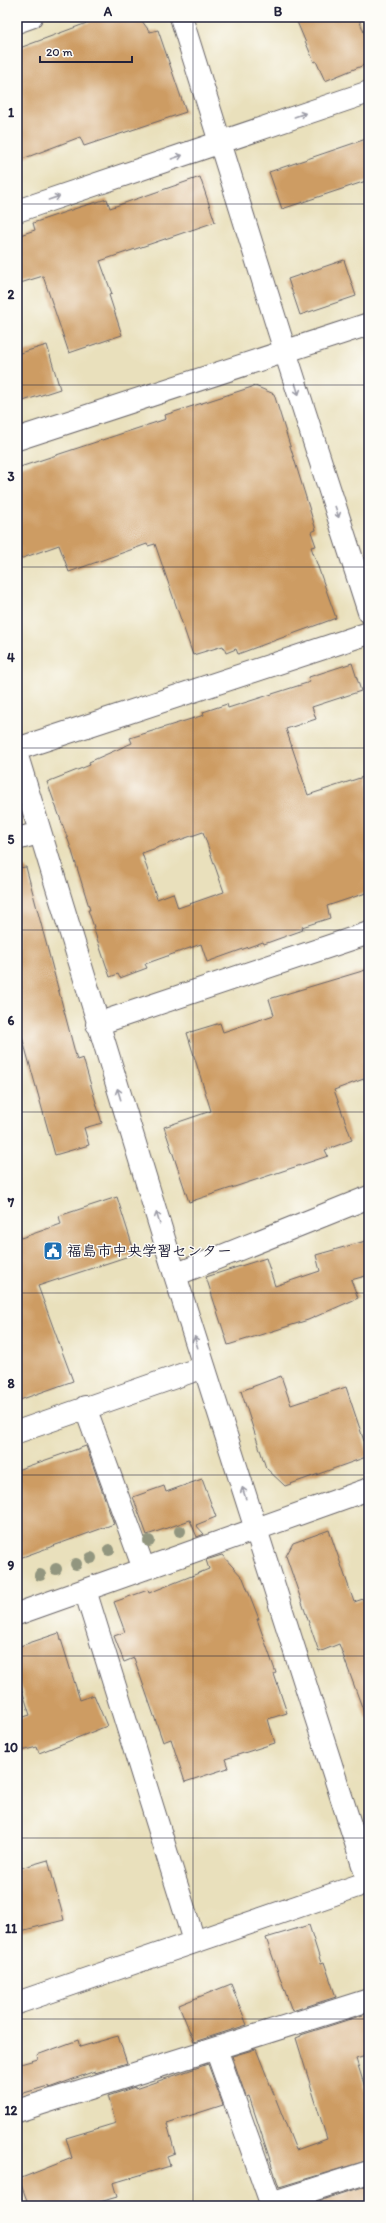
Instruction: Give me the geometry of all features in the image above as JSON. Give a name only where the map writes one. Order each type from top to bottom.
[{"type":"street","points":[[17,22],[31,17]]},
{"type":"street","points":[[181,17],[285,352],[369,612]]},
{"type":"street","points":[[17,210],[369,92]]},
{"type":"street","points":[[17,439],[369,324]]},
{"type":"street","points":[[17,749],[369,633]]},
{"type":"street","points":[[17,756],[39,833],[175,1275],[255,1530],[369,1883],[194,1941],[17,2003]]},
{"type":"street","points":[[17,839],[39,833]]},
{"type":"street","points":[[98,1024],[369,933]]},
{"type":"street","points":[[175,1275],[369,1197]]},
{"type":"street","points":[[17,1432],[85,1407],[204,1367]]},
{"type":"street","points":[[85,1407],[144,1569]]},
{"type":"street","points":[[17,1614],[369,1488]]},
{"type":"street","points":[[85,1590],[194,1941]]},
{"type":"street","points":[[17,2111],[369,2000]]},
{"type":"street","points":[[216,2049],[271,2203],[369,2172]]},
{"type":"building","points":[[103,17],[139,17],[150,32],[158,30],[186,112],[84,146],[80,137],[17,161],[17,49]]},
{"type":"building","points":[[295,17],[358,17],[369,45],[369,63],[325,81],[316,61],[314,62]]},
{"type":"building","points":[[369,138],[369,180],[282,209],[269,172]]},
{"type":"building","points":[[200,177],[215,222],[100,261],[112,294],[109,295],[122,335],[69,353],[43,276],[17,284],[17,236],[35,230],[33,223],[80,207],[107,199],[110,208]]},
{"type":"building","points":[[344,260],[356,296],[300,315],[288,279]]},
{"type":"building","points":[[47,345],[60,389],[17,403],[17,354]]},
{"type":"building","points":[[255,386],[274,394],[316,530],[311,532],[316,546],[311,547],[336,618],[238,654],[236,649],[226,653],[223,646],[193,655],[155,544],[148,546],[147,544],[69,572],[59,545],[17,560],[17,468],[166,419],[165,415]]},
{"type":"building","points":[[352,663],[361,691],[312,707],[316,719],[286,729],[308,795],[369,775],[369,892],[327,906],[330,918],[302,927],[303,930],[264,944],[263,942],[207,962],[201,944],[145,964],[147,968],[120,978],[118,974],[110,977],[93,927],[88,910],[90,910],[71,848],[47,782],[90,765],[89,762],[132,743],[130,738],[204,715],[203,712],[227,704],[228,708],[310,682],[309,677]],"holes":[[[203,832],[224,892],[178,908],[173,893],[157,899],[142,853]]]},
{"type":"building","points":[[26,867],[77,1060],[83,1058],[102,1123],[84,1128],[89,1145],[55,1155],[17,1019],[17,868]]},
{"type":"building","points":[[369,969],[369,1077],[334,1090],[352,1140],[325,1150],[328,1156],[189,1202],[164,1127],[211,1111],[187,1033],[220,1023],[223,1032],[274,1015],[269,999]]},
{"type":"building","points":[[117,1197],[135,1254],[38,1286],[73,1381],[17,1401],[17,1236],[20,1235],[21,1238],[61,1224],[59,1216]]},
{"type":"building","points":[[369,1240],[369,1275],[351,1280],[358,1298],[308,1320],[228,1345],[206,1277],[266,1258],[275,1286],[320,1271],[316,1255]]},
{"type":"building","points":[[281,1376],[291,1405],[346,1387],[369,1456],[285,1486],[266,1468],[241,1391]]},
{"type":"building","points":[[86,1446],[114,1524],[17,1559],[17,1470]]},
{"type":"building","points":[[202,1479],[216,1517],[196,1525],[204,1534],[197,1537],[190,1520],[147,1535],[133,1497],[164,1486],[166,1492]]},
{"type":"building","points":[[329,1530],[354,1602],[369,1597],[369,1718],[366,1718],[339,1644],[319,1652],[286,1556],[293,1543]]},
{"type":"building","points":[[222,1555],[243,1578],[259,1619],[257,1619],[276,1673],[274,1674],[287,1713],[268,1719],[275,1743],[225,1759],[228,1768],[185,1782],[171,1739],[163,1742],[134,1658],[124,1662],[114,1636],[125,1632],[114,1602],[148,1590],[149,1593],[209,1569],[206,1560]]},
{"type":"building","points":[[59,1633],[80,1700],[94,1695],[107,1726],[39,1753],[37,1747],[17,1752],[17,1719],[30,1715],[17,1674],[17,1647]]},
{"type":"building","points":[[48,1860],[64,1920],[17,1932],[17,1869]]},
{"type":"building","points":[[309,1925],[321,1963],[324,1962],[336,1997],[292,2011],[266,1938]]},
{"type":"building","points":[[231,1984],[247,2025],[194,2042],[179,2005]]},
{"type":"building","points":[[369,2013],[369,2055],[356,2059],[369,2100],[369,2160],[279,2187],[249,2096],[246,2097],[232,2056],[256,2049],[296,2150],[327,2139],[296,2038],[301,2035]]},
{"type":"building","points":[[118,2036],[127,2063],[95,2073],[95,2071],[49,2088],[48,2086],[17,2095],[17,2065],[38,2059],[37,2055],[78,2040],[80,2047]]},
{"type":"building","points":[[208,2064],[223,2105],[167,2123],[175,2153],[167,2156],[170,2166],[113,2183],[117,2197],[86,2206],[29,2206],[19,2179],[72,2158],[66,2138],[116,2123],[108,2096],[135,2087],[135,2089]]},
{"type":"building","points":[[369,2185],[369,2206],[303,2206]]},
{"type":"place","name":"福島市中央学習センター","points":[[53,1251]]}]
